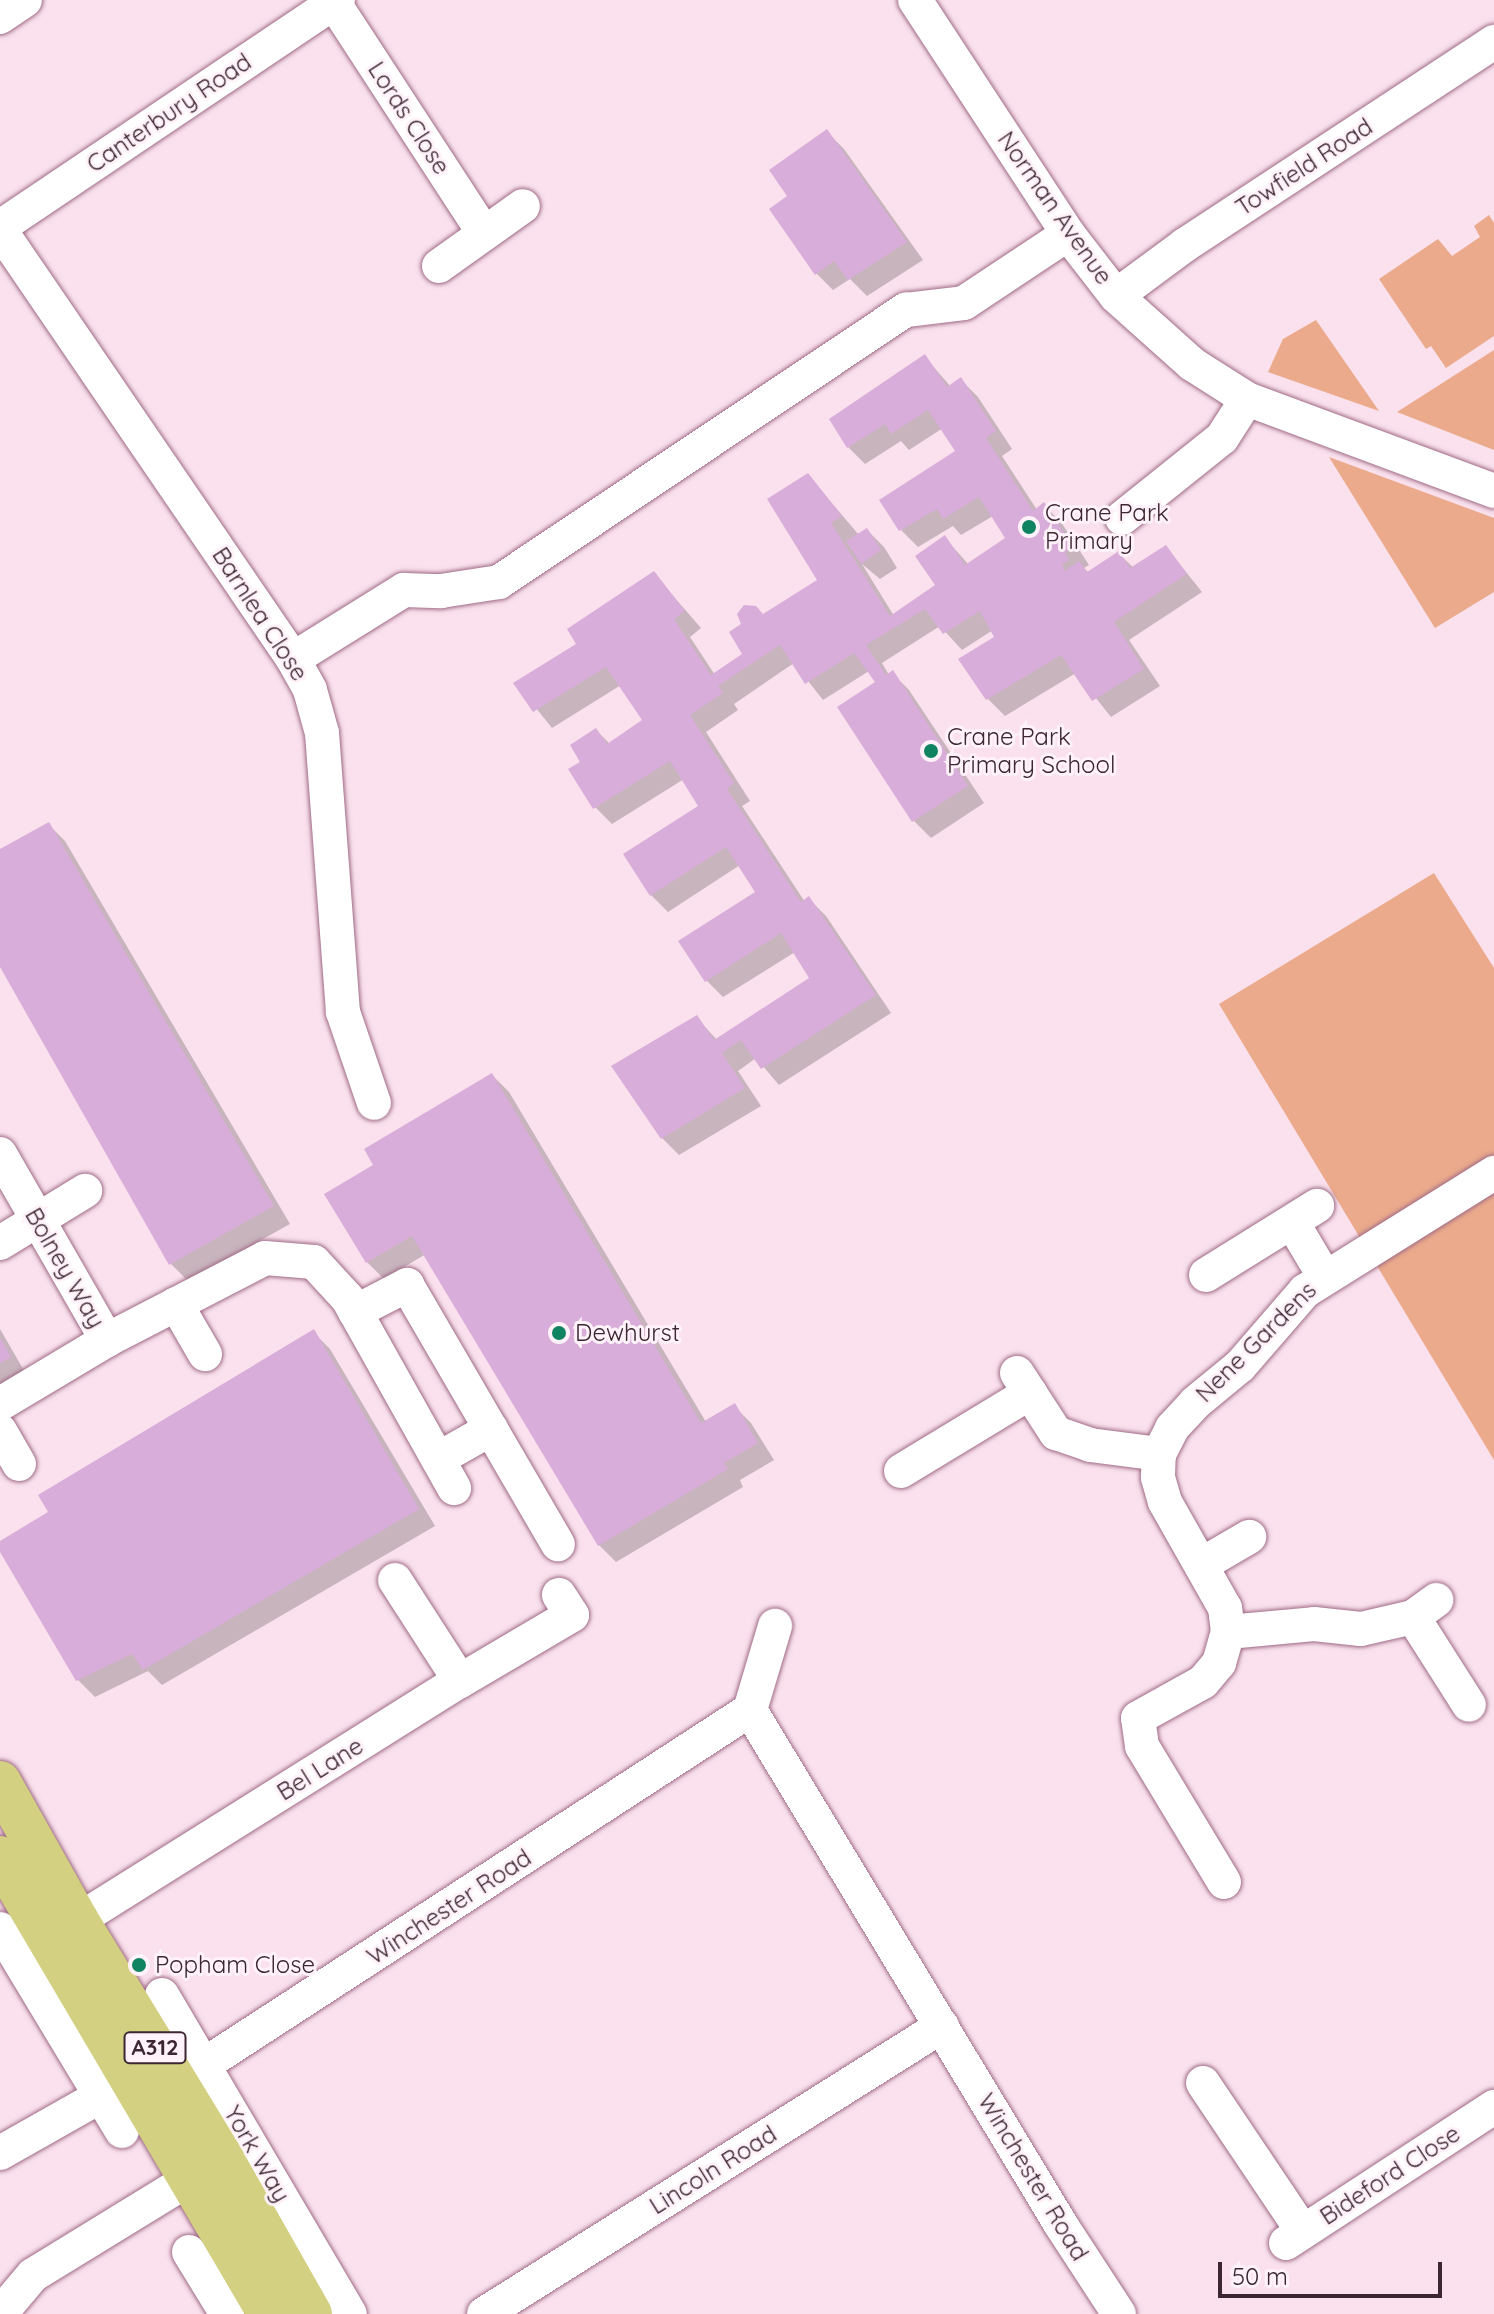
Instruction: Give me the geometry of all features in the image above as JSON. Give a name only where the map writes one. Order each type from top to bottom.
[{"type":"main road","name":"A312","points":[[0,1782],[63,1929],[147,2092],[311,2314]]},
{"type":"main road","name":"A312","points":[[0,1857],[63,1929]]},
{"type":"main road","name":"A312","points":[[206,2169],[245,2310]]},
{"type":"street","points":[[0,17],[25,0]]},
{"type":"street","name":"Canterbury Road","points":[[0,228],[336,1]]},
{"type":"street","name":"Lords Close","points":[[336,1],[484,233]]},
{"type":"street","name":"Norman Avenue","points":[[923,3],[1068,234],[1116,296],[1192,364],[1247,399],[1494,491]]},
{"type":"street","name":"Towfield Road","points":[[1116,296],[1185,245],[1494,42]]},
{"type":"street","points":[[439,266],[523,206]]},
{"type":"street","name":"Barnlea Close","points":[[0,228],[293,659],[310,690],[322,733],[343,1012],[374,1103]]},
{"type":"street","points":[[293,659],[404,590],[441,591],[499,582],[906,310],[964,303],[1068,234]]},
{"type":"street","points":[[1122,518],[1222,438],[1247,399]]},
{"type":"street","name":"Bolney Way","points":[[0,1154],[107,1340]]},
{"type":"street","name":"Nene Gardens","points":[[1159,1454],[1172,1428],[1195,1403],[1240,1366],[1305,1291],[1324,1276],[1494,1173]]},
{"type":"street","points":[[0,1243],[85,1191]]},
{"type":"street","points":[[1206,1275],[1304,1214],[1324,1276]]},
{"type":"street","points":[[0,1404],[107,1340],[265,1258],[314,1262],[355,1312],[446,1474],[491,1429]]},
{"type":"street","points":[[355,1312],[407,1285],[558,1544]]},
{"type":"street","points":[[176,1304],[205,1354]]},
{"type":"street","points":[[901,1471],[1024,1383],[1056,1433],[1090,1445],[1159,1454],[1158,1477],[1165,1502],[1225,1608],[1228,1632],[1219,1663],[1203,1682],[1138,1718],[1142,1746],[1224,1882]]},
{"type":"street","points":[[0,1431],[19,1464]]},
{"type":"street","points":[[1201,1565],[1249,1537]]},
{"type":"street","points":[[395,1580],[460,1681]]},
{"type":"street","name":"Bel Lane","points":[[63,1929],[460,1681],[572,1615],[559,1595]]},
{"type":"street","points":[[1228,1632],[1314,1624],[1361,1629],[1425,1608],[1469,1705]]},
{"type":"street","points":[[750,1710],[775,1626]]},
{"type":"street","name":"Winchester Road","points":[[0,2153],[147,2092],[750,1710],[1119,2314]]},
{"type":"street","points":[[0,1929],[147,2092]]},
{"type":"street","name":"York Way","points":[[162,1995],[147,2092],[350,2314]]},
{"type":"street","name":"Lincoln Road","points":[[484,2314],[942,2026]]},
{"type":"street","name":"Bideford Close","points":[[1203,2083],[1294,2237],[1494,2107]]},
{"type":"street","points":[[0,2314],[33,2275],[206,2169]]},
{"type":"street","points":[[189,2252],[245,2310]]},
{"type":"shaded area","points":[[1489,215],[1494,223],[1494,336],[1446,368],[1431,346],[1426,349],[1379,279],[1438,239],[1452,256],[1480,237],[1474,226]]},
{"type":"shaded area","points":[[1316,320],[1379,411],[1268,372],[1283,339]]},
{"type":"shaded area","points":[[1494,350],[1494,450],[1397,412]]},
{"type":"shaded area","points":[[1329,457],[1494,518],[1494,592],[1435,628]]},
{"type":"shaded area","points":[[1434,873],[1494,968],[1494,1460],[1219,1004]]},
{"type":"building","points":[[827,129],[907,242],[848,280],[834,261],[815,275],[769,209],[787,196],[769,170]]},
{"type":"building","points":[[925,354],[947,387],[961,377],[996,431],[986,438],[1033,511],[1044,502],[1073,547],[1065,552],[1069,560],[1062,564],[1065,571],[1079,561],[1087,572],[1119,551],[1130,568],[1166,545],[1187,574],[1114,622],[1144,669],[1092,701],[1061,655],[986,700],[958,659],[994,637],[980,611],[943,634],[925,609],[866,645],[886,675],[893,670],[968,786],[912,822],[837,707],[875,682],[854,653],[805,684],[780,645],[718,686],[723,693],[690,715],[734,783],[727,789],[801,902],[809,896],[876,995],[761,1069],[741,1040],[722,1053],[745,1088],[661,1139],[611,1066],[697,1015],[714,1040],[809,978],[781,933],[705,982],[678,941],[755,892],[726,847],[650,896],[623,854],[698,806],[670,761],[593,809],[568,769],[580,762],[570,745],[596,728],[607,744],[642,720],[606,667],[533,712],[513,683],[576,644],[567,629],[654,571],[685,611],[674,619],[711,675],[742,654],[729,632],[741,624],[737,614],[744,605],[756,606],[763,614],[817,580],[767,499],[808,473],[842,516],[831,523],[890,616],[935,585],[915,556],[945,535],[965,565],[1005,538],[979,497],[943,519],[937,509],[899,531],[879,500],[955,451],[928,410],[891,434],[885,424],[847,448],[829,419]]},
{"type":"building","points":[[867,528],[881,550],[861,564],[846,541]]},
{"type":"building","points":[[49,822],[274,1206],[169,1265],[0,967],[0,849]]},
{"type":"building","name":"Dewhurst","points":[[492,1073],[701,1423],[735,1403],[758,1443],[724,1463],[728,1469],[598,1546],[412,1236],[366,1263],[324,1194],[373,1165],[364,1149]]},
{"type":"building","points":[[314,1329],[419,1509],[143,1670],[132,1654],[76,1681],[0,1552],[0,1541],[48,1512],[38,1495]]},
{"type":"building","points":[[0,1338],[11,1357],[0,1363]]},
{"type":"place","name":"Crane Park Primary","points":[[1029,527]]},
{"type":"place","name":"Crane Park Primary School","points":[[931,751]]},
{"type":"place","name":"Dewhurst","points":[[559,1333]]},
{"type":"place","name":"Popham Close","points":[[139,1965]]}]
